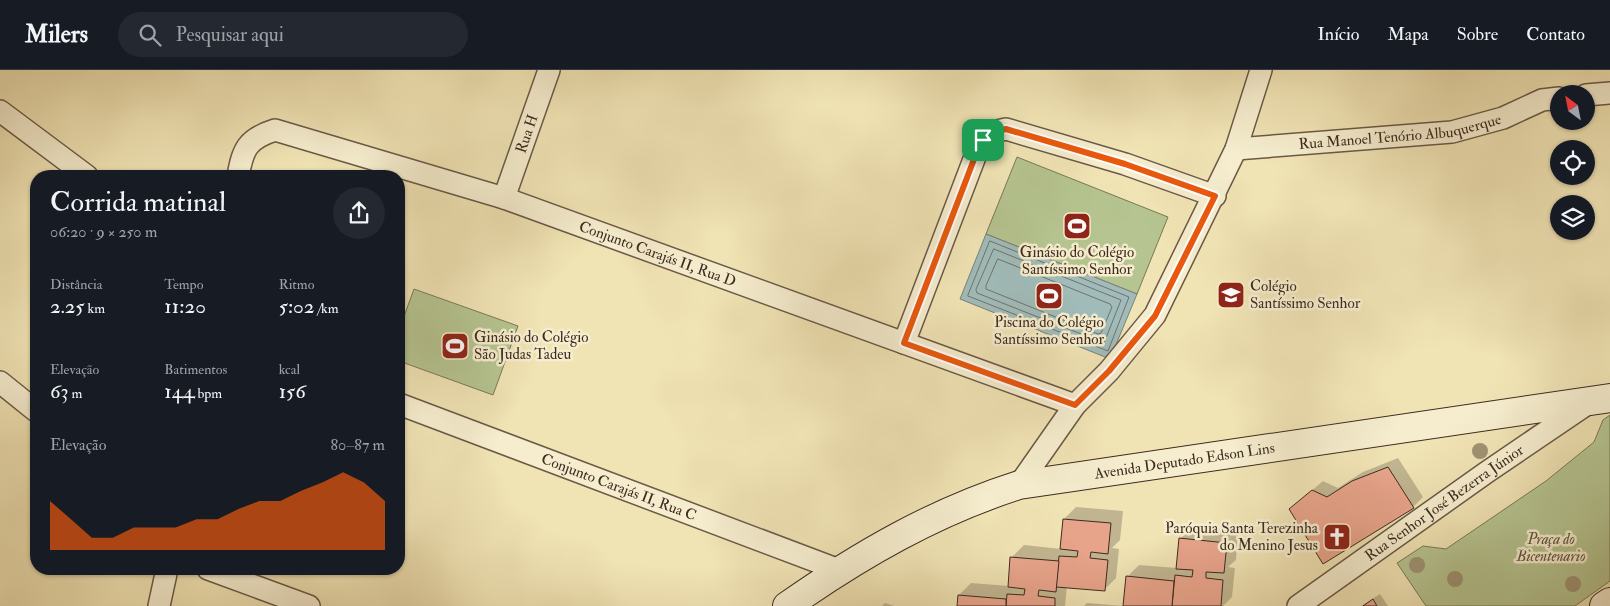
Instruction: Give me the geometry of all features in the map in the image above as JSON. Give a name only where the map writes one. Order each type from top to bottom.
[{"type":"street","name":"Rua H","points":[[504,198],[549,70]]},
{"type":"street","points":[[1019,484],[1075,405],[1109,371],[1155,316],[1215,196],[1236,149],[1261,70]]},
{"type":"street","points":[[1595,94],[1610,93]]},
{"type":"street","name":"Rua Manoel Tenório Albuquerque","points":[[1236,149],[1452,132],[1503,118],[1542,100],[1550,99]]},
{"type":"street","points":[[0,111],[78,170]]},
{"type":"street","points":[[904,343],[976,154],[983,140],[993,132],[1006,129],[1062,144],[1215,196]]},
{"type":"street","name":"Conjunto Carajás II, Rua D","points":[[239,170],[242,153],[251,142],[262,134],[275,130],[504,198],[1075,405]]},
{"type":"street","points":[[0,382],[30,406]]},
{"type":"street","name":"Avenida Deputado Edson Lins","points":[[787,606],[839,570],[916,526],[977,498],[1019,484],[1601,399]]},
{"type":"street","name":"Rua Senhor José Bezerra Júnior","points":[[1298,606],[1486,472],[1601,399]]},
{"type":"street","name":"Conjunto Carajás II, Rua C","points":[[405,406],[839,570]]},
{"type":"street","points":[[158,606],[166,575]]},
{"type":"street","points":[[224,575],[309,606]]},
{"type":"street","points":[[1604,606],[1610,602]]},
{"type":"green space","name":"Ginásio do Colégio Santíssimo Senhor","points":[[1017,157],[1168,217],[1137,294],[986,234]]},
{"type":"green space","name":"Ginásio do Colégio São Judas Tadeu","points":[[414,289],[518,326],[493,395],[405,363],[405,314]]},
{"type":"green space","name":"Praça do Bicentenario","points":[[1610,415],[1610,581],[1575,606],[1426,606],[1397,563],[1423,546],[1446,549],[1546,481],[1594,442],[1603,420]]},
{"type":"water","name":"Piscina do Colégio Santíssimo Senhor","points":[[986,234],[1137,294],[1110,359],[960,299]]},
{"type":"building","name":"Paróquia Santa Terezinha do Menino Jesus","points":[[1388,467],[1414,508],[1323,564],[1289,509],[1312,490],[1327,497],[1352,481]]},
{"type":"building","points":[[1063,519],[1111,523],[1108,554],[1091,552],[1090,558],[1108,560],[1105,591],[1056,587],[1059,556],[1077,557],[1078,551],[1060,549]]},
{"type":"building","points":[[1179,538],[1227,543],[1224,573],[1206,572],[1206,578],[1223,580],[1221,606],[1172,606],[1175,575],[1192,577],[1193,570],[1176,569]]},
{"type":"building","points":[[1010,557],[1059,561],[1056,592],[1039,590],[1038,596],[1055,598],[1055,606],[1006,606],[1007,594],[1024,595],[1025,589],[1008,587]]},
{"type":"building","points":[[1126,576],[1174,581],[1172,606],[1123,606]]},
{"type":"building","points":[[958,595],[1006,599],[1006,606],[957,606]]},
{"type":"building","points":[[1373,599],[1377,606],[1363,606]]},
{"type":"place","name":"Ginásio do Colégio Santíssimo Senhor","points":[[1077,226]]},
{"type":"place","name":"Colégio Santíssimo Senhor","points":[[1231,295]]},
{"type":"place","name":"Piscina do Colégio Santíssimo Senhor","points":[[1049,296]]},
{"type":"place","name":"Ginásio do Colégio São Judas Tadeu","points":[[455,346]]},
{"type":"place","name":"Paróquia Santa Terezinha do Menino Jesus","points":[[1337,537]]},
{"type":"route","points":[[1006,129],[1125,164],[1215,196],[1155,316],[1109,371],[1075,405],[904,343],[983,140],[993,132],[1006,129]]}]
